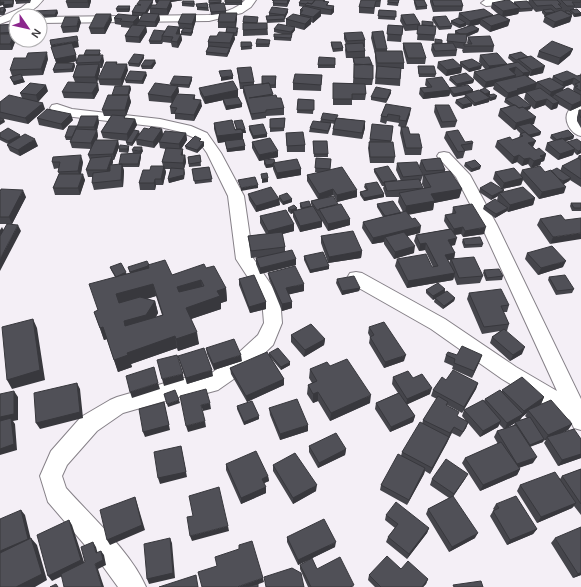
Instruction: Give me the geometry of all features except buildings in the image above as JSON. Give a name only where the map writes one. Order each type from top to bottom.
[{"type":"street","points":[[1,20],[25,10],[38,0]]},
{"type":"street","points":[[48,20],[209,18],[229,15],[247,6],[251,0]]},
{"type":"street","points":[[486,3],[532,0]]},
{"type":"street","points":[[57,108],[70,113],[160,123],[186,129],[202,136],[214,153],[236,196],[245,259],[271,298],[273,323],[266,340],[241,363],[211,384],[196,387],[182,387],[117,406],[89,424],[59,458],[51,476],[56,494],[111,556],[133,587]]},
{"type":"street","points":[[581,109],[574,113],[573,120],[577,129],[581,132]]},
{"type":"street","points":[[444,156],[462,176],[489,225],[579,417]]},
{"type":"street","points":[[356,278],[438,324],[509,373],[579,417]]}]
